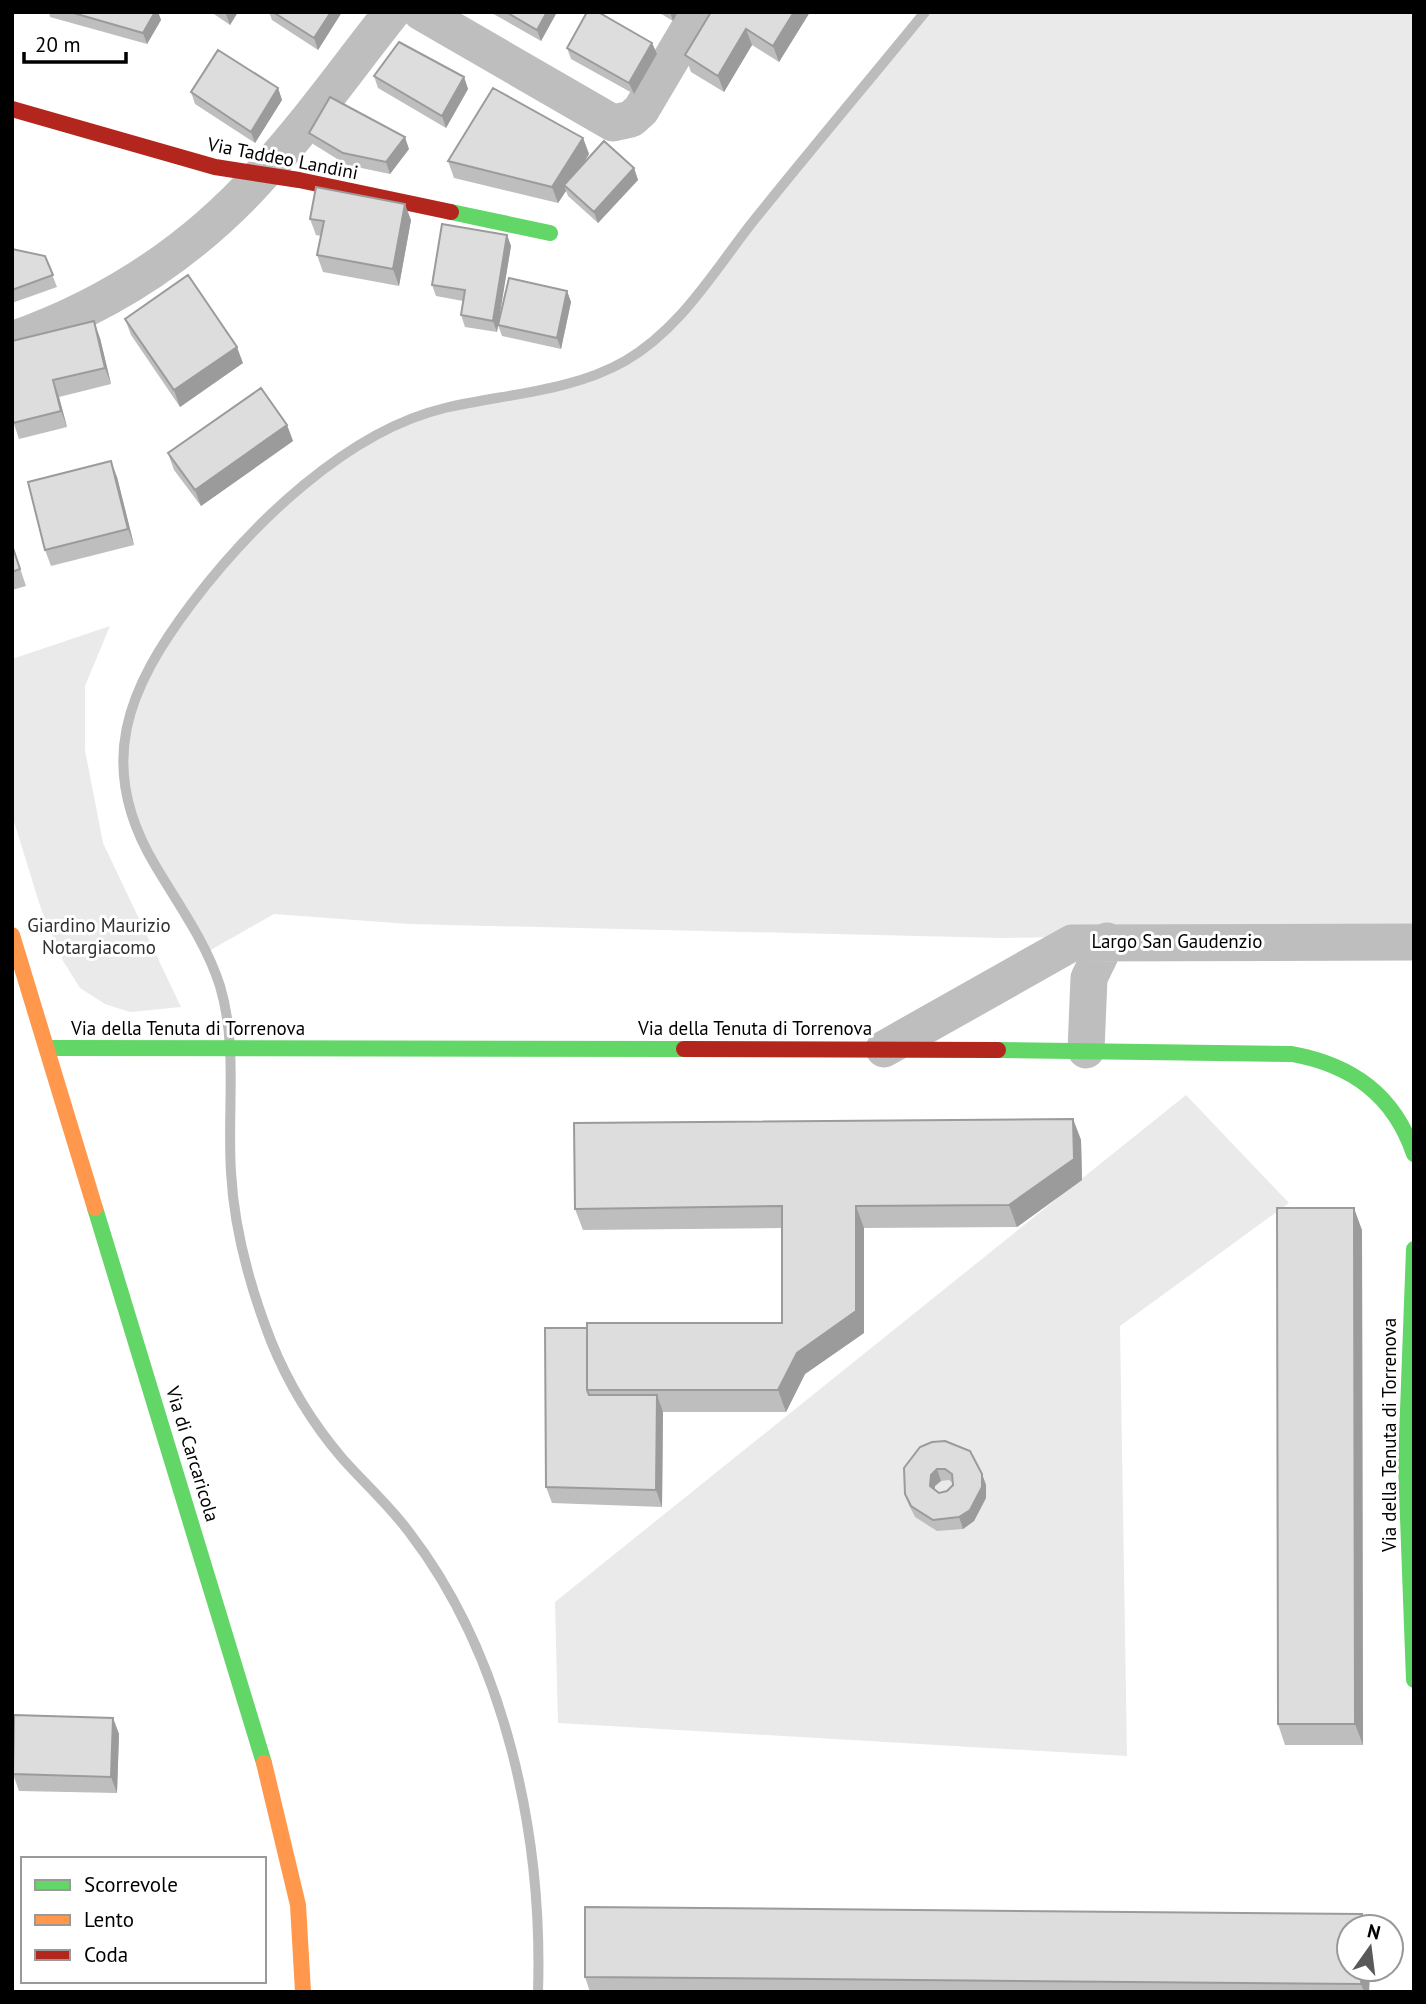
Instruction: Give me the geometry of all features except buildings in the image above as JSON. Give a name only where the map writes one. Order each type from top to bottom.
[{"type":"street","points":[[12,340],[72,315],[144,276],[200,234],[263,174],[392,12]]},
{"type":"street","points":[[421,12],[602,119],[622,122],[631,119],[646,104],[699,12]]},
{"type":"street","name":"Via Taddeo Landini","points":[[12,109],[206,165],[263,174],[550,233]]},
{"type":"street","name":"Via di Carcaricola","points":[[12,935],[274,1797],[298,1905],[303,1992]]},
{"type":"street","name":"Largo San Gaudenzio","points":[[884,1049],[1065,945],[1080,941],[1414,942]]},
{"type":"street","points":[[1086,1050],[1088,985],[1092,968],[1107,941]]},
{"type":"street","name":"Via della Tenuta di Torrenova","points":[[48,1048],[1272,1052],[1326,1060],[1360,1078],[1385,1098],[1402,1122],[1414,1154]]},
{"type":"street","name":"Via della Tenuta di Torrenova","points":[[1414,1249],[1407,1389],[1414,1680]]},
{"type":"green space","points":[[925,12],[1414,12],[1414,932],[1001,938],[409,924],[274,914],[207,952],[139,834],[124,782],[122,754],[131,707],[155,656],[190,604],[233,553],[282,506],[332,466],[380,434],[424,414],[452,406],[593,375],[645,348],[690,305],[752,224]]},
{"type":"green space","name":"Giardino Maurizio Notargiacomo","points":[[110,626],[85,686],[85,750],[103,843],[181,1007],[130,1012],[105,1004],[80,988],[63,961],[41,909],[12,815],[12,659]]},
{"type":"green space","points":[[1186,1095],[1289,1203],[1120,1326],[1127,1756],[558,1723],[555,1602]]},
{"type":"waterway","points":[[538,1992],[534,1872],[525,1811],[512,1751],[494,1692],[471,1635],[443,1582],[409,1532],[342,1458],[311,1417],[278,1357],[256,1300],[239,1237],[233,1194],[229,1032],[220,986],[207,954],[137,829],[126,794],[123,761],[127,729],[136,697],[150,666],[169,635],[216,573],[272,513],[337,459],[372,437],[408,420],[467,403],[560,386],[604,371],[645,348],[679,317],[751,224],[925,12]]},
{"type":"traffic: fast","points":[[451,212],[550,233]]},
{"type":"traffic: fast","points":[[48,1048],[684,1049]]},
{"type":"traffic: fast","points":[[998,1050],[1292,1054],[1314,1059],[1352,1075],[1382,1099],[1395,1115],[1414,1154]]},
{"type":"traffic: fast","points":[[95,1208],[264,1763]]},
{"type":"traffic: fast","points":[[1414,1249],[1406,1464],[1414,1680]]},
{"type":"traffic: slow","points":[[12,935],[95,1208]]},
{"type":"traffic: slow","points":[[264,1763],[298,1905],[303,1992]]},
{"type":"traffic: jam","points":[[12,109],[215,167],[299,180],[451,212]]},
{"type":"traffic: jam","points":[[684,1049],[998,1050]]}]
